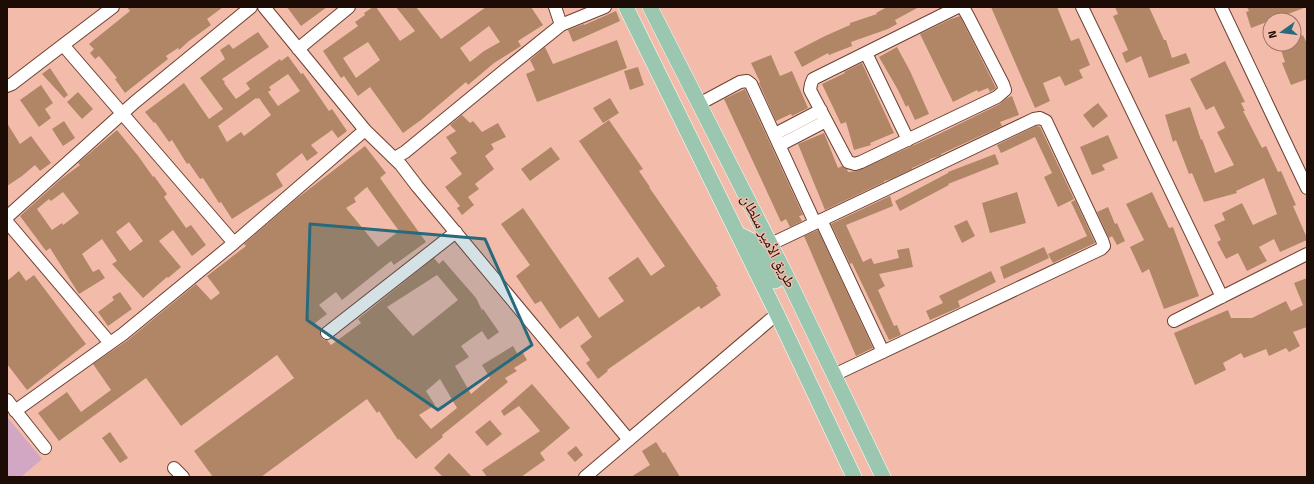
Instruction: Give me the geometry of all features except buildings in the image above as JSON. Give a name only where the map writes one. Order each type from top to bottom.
[{"type":"main road","name":"طريق الأمير سلطان","points":[[626,7],[854,477]]},
{"type":"main road","name":"طريق الأمير سلطان","points":[[650,7],[771,244],[883,477]]},
{"type":"main road","points":[[736,233],[750,240],[775,281],[786,275]]},
{"type":"street","points":[[7,86],[12,84],[113,7]]},
{"type":"street","points":[[7,217],[141,97],[251,7]]},
{"type":"street","points":[[264,7],[365,130],[401,164],[417,186],[629,440]]},
{"type":"street","points":[[298,49],[349,7]]},
{"type":"street","points":[[555,7],[561,25]]},
{"type":"street","points":[[395,158],[406,152],[561,25],[605,7]]},
{"type":"street","points":[[959,7],[964,9],[969,18],[1005,90],[997,97],[855,164],[848,162],[810,90],[810,84],[813,79],[866,53],[959,7]]},
{"type":"street","points":[[1082,7],[1222,297]]},
{"type":"street","points":[[1221,7],[1307,188]]},
{"type":"street","points":[[63,45],[234,243]]},
{"type":"street","points":[[866,53],[908,140]]},
{"type":"street","points":[[699,104],[740,82],[747,81],[751,84],[883,352]]},
{"type":"street","points":[[778,140],[821,110]]},
{"type":"street","points":[[771,244],[1034,119],[1040,118],[1046,121],[1104,246],[1101,249],[834,375]]},
{"type":"street","points":[[778,140],[826,121]]},
{"type":"street","points":[[15,411],[110,343],[234,243],[365,130]]},
{"type":"street","points":[[7,222],[110,343]]},
{"type":"street","points":[[327,332],[456,232]]},
{"type":"street","points":[[1174,321],[1307,254]]},
{"type":"street","points":[[584,477],[776,314]]},
{"type":"street","points":[[7,400],[45,448]]},
{"type":"street","points":[[174,468],[182,477]]},
{"type":"highlighted area","points":[[310,224],[485,239],[532,345],[438,410],[307,320]]},
{"type":"shaded area","points":[[7,417],[42,459],[21,477],[7,477]]}]
